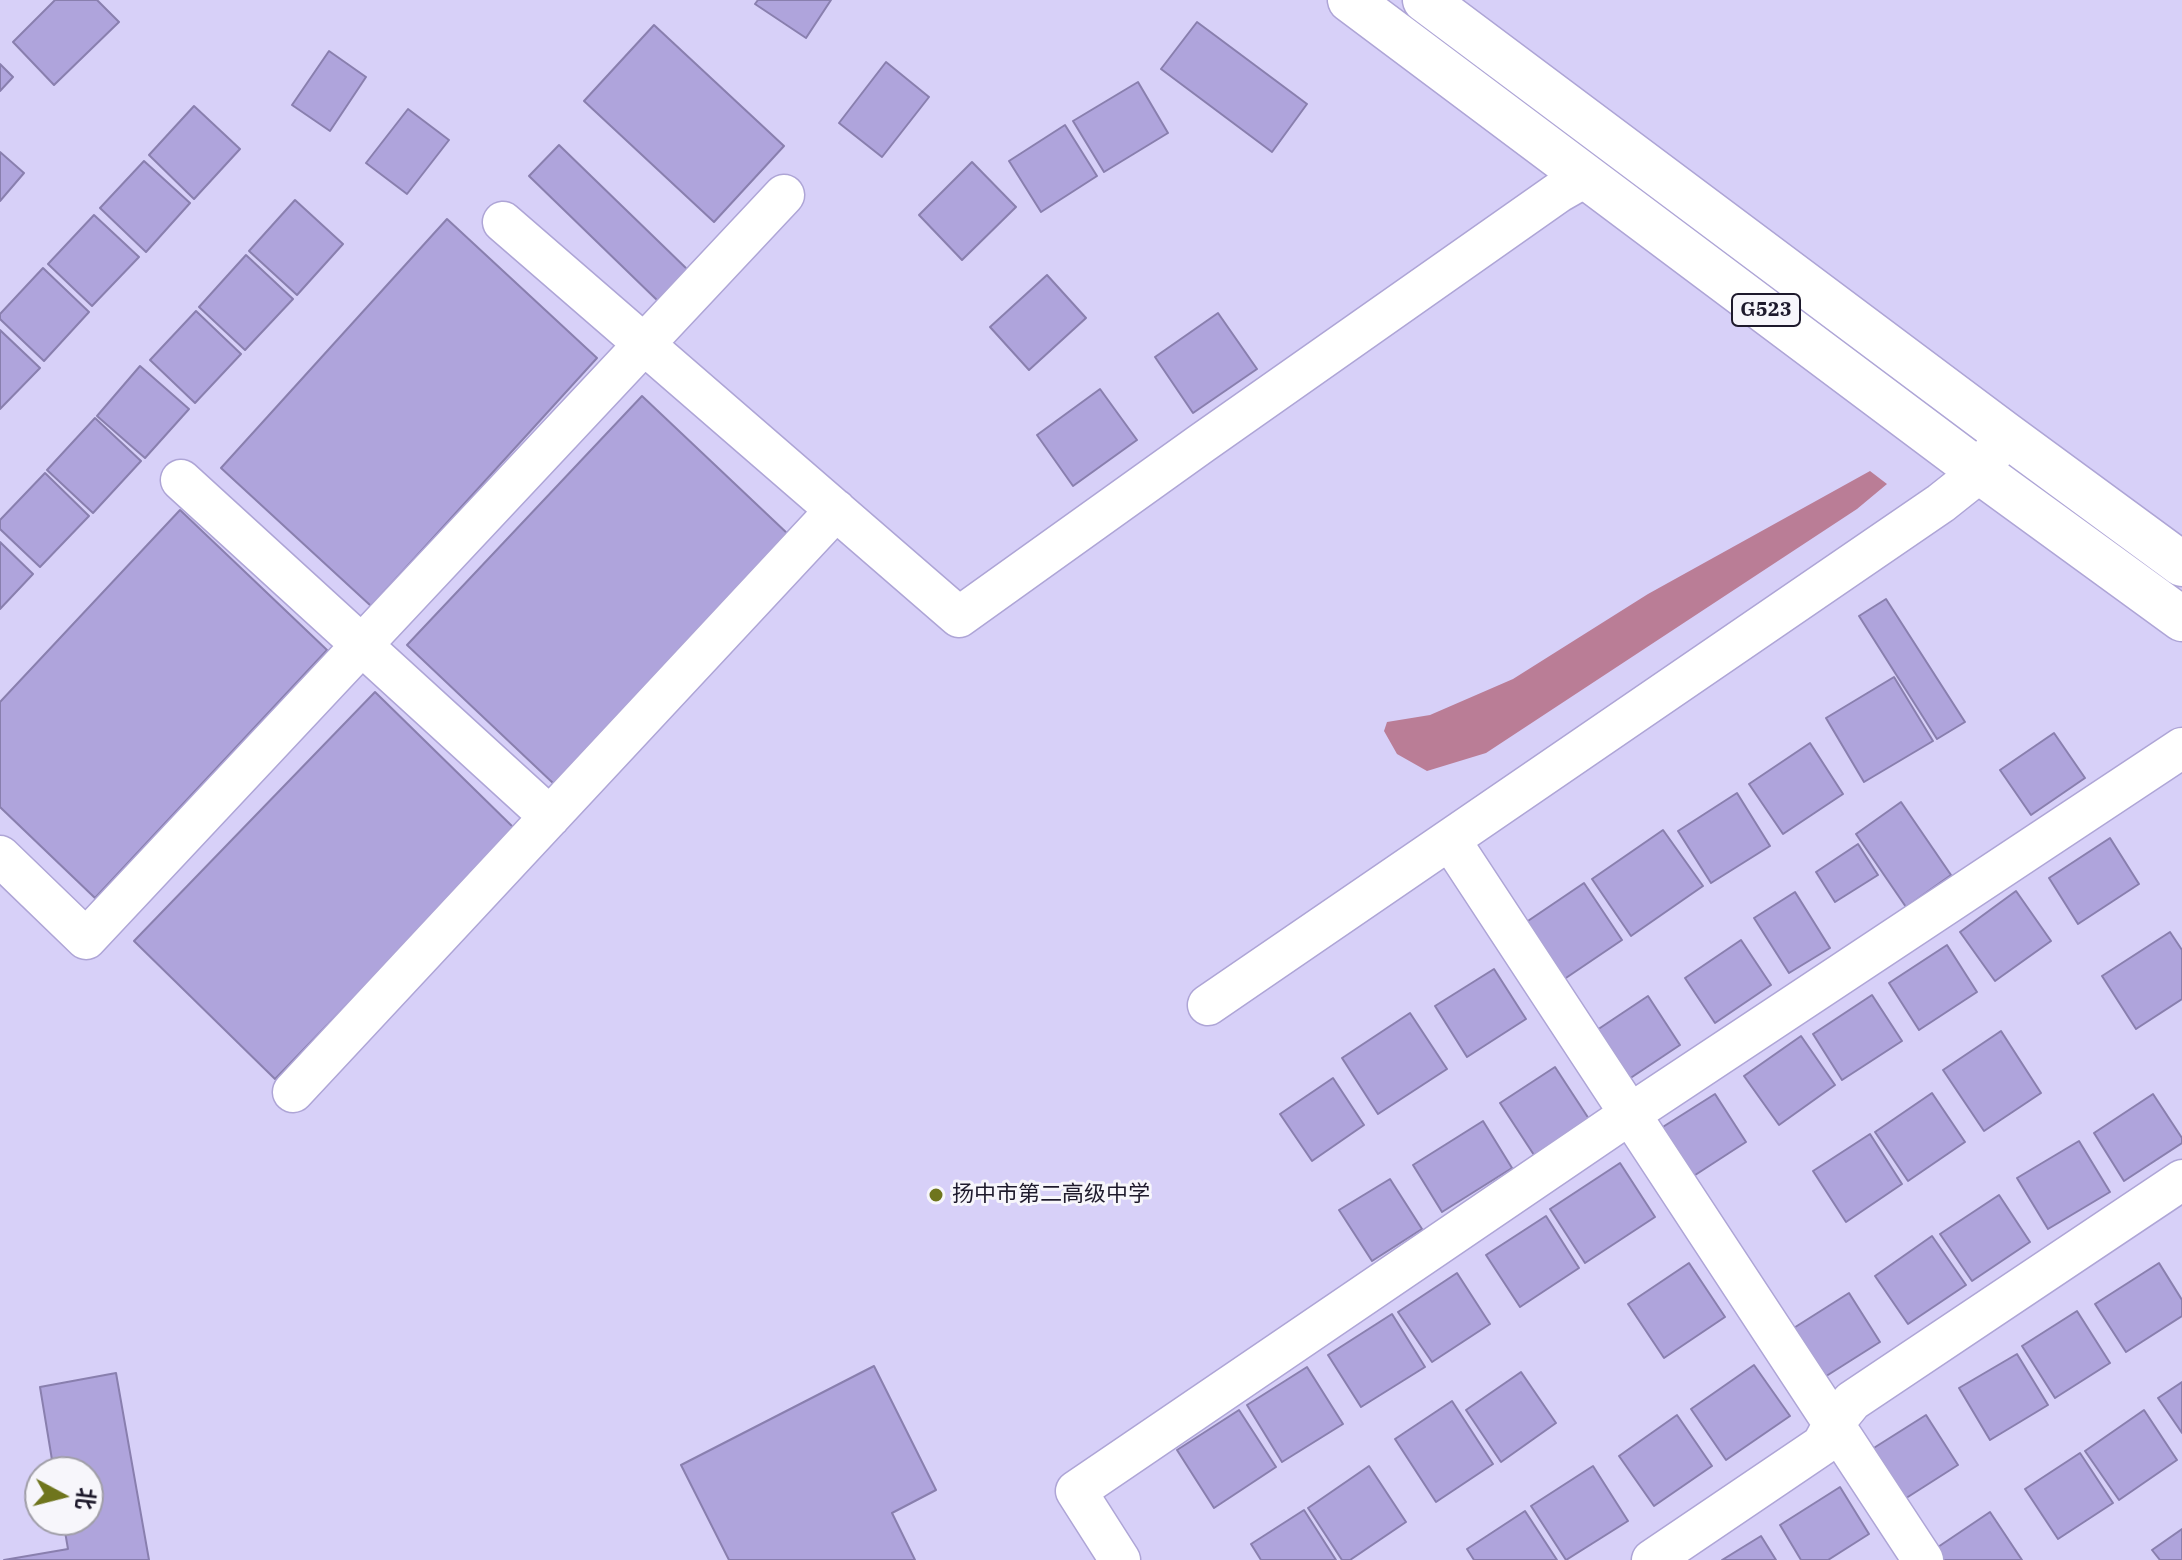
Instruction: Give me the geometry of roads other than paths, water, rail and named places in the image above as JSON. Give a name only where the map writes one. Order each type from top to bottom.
[{"type":"highway","name":"G523","points":[[1350,0],[1980,472],[2182,619]]},
{"type":"highway","name":"G523","points":[[1425,0],[2182,564]]},
{"type":"street","points":[[503,222],[959,617],[1214,434],[1559,192],[1587,176]]},
{"type":"street","points":[[0,856],[86,939],[784,195]]},
{"type":"street","points":[[1208,1005],[1941,503],[1980,472],[2005,434]]},
{"type":"street","points":[[181,480],[550,817]]},
{"type":"street","points":[[293,1092],[836,510]]},
{"type":"street","points":[[1120,1560],[1076,1491],[1630,1114],[2182,748]]},
{"type":"street","points":[[1450,840],[1923,1560]]},
{"type":"street","points":[[1652,1560],[1822,1445],[1834,1423],[1852,1401],[2182,1180]]},
{"type":"place","name":"扬中市第二高级中学","points":[[936,1195]]}]
